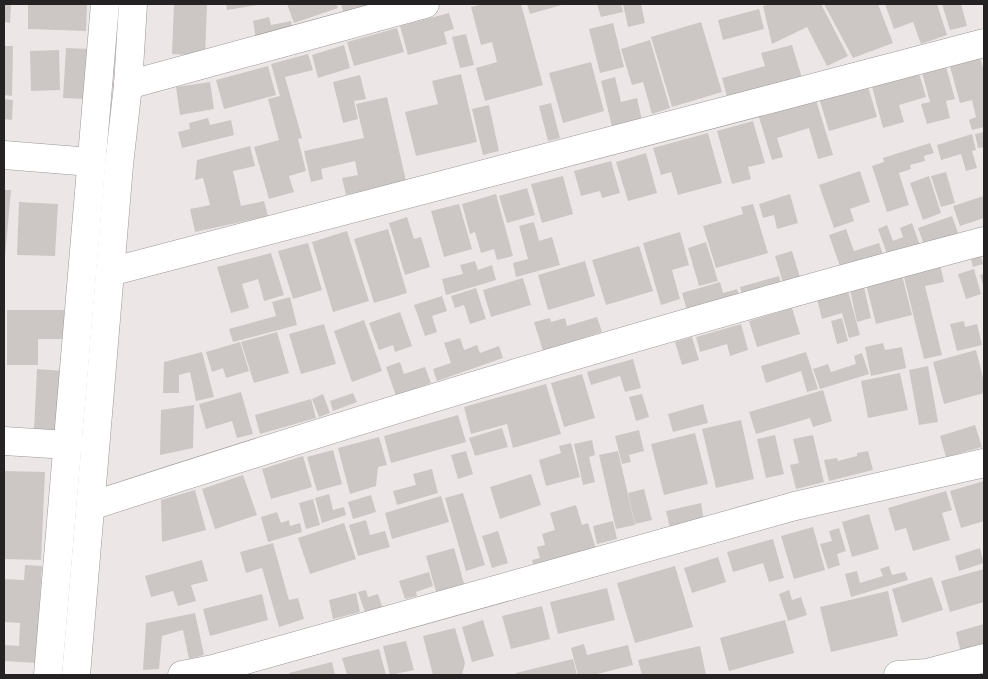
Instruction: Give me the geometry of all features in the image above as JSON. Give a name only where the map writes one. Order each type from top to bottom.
[{"type":"street","points":[[48,675],[105,4]]},
{"type":"street","points":[[76,675],[118,165],[128,85],[133,4]]},
{"type":"street","points":[[128,85],[425,4]]},
{"type":"street","points":[[110,272],[984,43]]},
{"type":"street","points":[[4,156],[91,162]]},
{"type":"street","points":[[91,506],[352,422],[825,283],[984,241]]},
{"type":"street","points":[[4,441],[68,445]]},
{"type":"street","points":[[182,675],[222,666],[795,506],[984,463]]},
{"type":"street","points":[[898,675],[927,673],[984,658]]},
{"type":"building","points":[[4,4],[11,4],[10,23],[4,22]]},
{"type":"building","points":[[28,4],[87,4],[86,31],[28,29]]},
{"type":"building","points":[[174,4],[207,5],[205,56],[172,54]]},
{"type":"building","points":[[226,4],[258,4],[258,5],[227,10]]},
{"type":"building","points":[[287,4],[336,4],[338,8],[294,23]]},
{"type":"building","points":[[341,4],[381,4],[346,20]]},
{"type":"building","points":[[484,4],[521,4],[543,85],[485,101],[476,68],[497,62],[492,42],[481,45],[471,7]]},
{"type":"building","points":[[527,4],[565,4],[530,14]]},
{"type":"building","points":[[597,4],[621,4],[623,12],[601,17]]},
{"type":"building","points":[[623,4],[641,4],[645,23],[628,27]]},
{"type":"building","points":[[770,4],[821,4],[848,56],[827,66],[807,27],[772,44],[763,6]]},
{"type":"building","points":[[824,4],[878,4],[893,43],[853,58]]},
{"type":"building","points":[[885,4],[937,4],[947,35],[921,44],[913,22],[894,29]]},
{"type":"building","points":[[942,4],[961,4],[967,26],[950,30]]},
{"type":"building","points":[[759,9],[764,29],[723,40],[718,20]]},
{"type":"building","points":[[449,13],[454,29],[444,32],[447,44],[408,55],[400,26]]},
{"type":"building","points":[[269,17],[271,25],[291,21],[294,37],[257,45],[253,21]]},
{"type":"building","points":[[701,22],[722,92],[672,107],[651,37]]},
{"type":"building","points":[[613,23],[624,67],[600,73],[589,29]]},
{"type":"building","points":[[397,28],[404,52],[354,66],[347,42]]},
{"type":"building","points":[[466,34],[474,65],[460,68],[452,37]]},
{"type":"building","points":[[650,40],[670,108],[652,114],[643,82],[632,85],[621,49]]},
{"type":"building","points":[[344,45],[350,68],[318,78],[312,55]]},
{"type":"building","points":[[792,45],[805,88],[730,108],[722,78],[765,66],[761,53]]},
{"type":"building","points":[[4,46],[13,46],[12,96],[4,95]]},
{"type":"building","points":[[66,48],[90,49],[86,99],[63,98]]},
{"type":"building","points":[[59,50],[60,90],[31,91],[30,51]]},
{"type":"building","points":[[308,54],[313,70],[285,77],[302,138],[298,139],[306,171],[289,176],[294,192],[269,199],[254,147],[279,140],[268,99],[280,96],[271,64]]},
{"type":"building","points":[[979,54],[984,71],[984,127],[972,130],[969,120],[976,117],[972,100],[960,103],[949,63]]},
{"type":"building","points":[[591,62],[604,111],[563,123],[549,73]]},
{"type":"building","points":[[945,63],[955,99],[946,101],[950,118],[927,124],[921,104],[930,102],[921,69]]},
{"type":"building","points":[[268,66],[276,95],[224,109],[216,80]]},
{"type":"building","points":[[918,70],[926,97],[899,105],[904,122],[883,128],[871,83]]},
{"type":"building","points":[[461,74],[477,142],[416,156],[405,112],[438,104],[432,81]]},
{"type":"building","points":[[360,75],[366,99],[354,101],[358,119],[343,123],[333,82]]},
{"type":"building","points":[[615,77],[621,102],[637,98],[643,125],[613,131],[601,81]]},
{"type":"building","points":[[210,82],[214,109],[180,115],[176,87]]},
{"type":"building","points":[[867,83],[877,117],[829,131],[819,98]]},
{"type":"building","points":[[387,97],[406,181],[346,195],[342,178],[358,175],[355,161],[321,169],[323,179],[311,182],[304,151],[364,138],[356,104]]},
{"type":"building","points":[[4,99],[13,100],[12,120],[4,119]]},
{"type":"building","points":[[816,100],[833,155],[818,159],[809,128],[777,138],[783,157],[772,160],[759,117]]},
{"type":"building","points":[[551,103],[560,138],[548,141],[539,106]]},
{"type":"building","points":[[489,105],[499,151],[483,155],[472,109]]},
{"type":"building","points":[[208,118],[210,125],[231,120],[234,135],[182,148],[178,132],[190,129],[189,123]]},
{"type":"building","points":[[753,121],[765,163],[748,167],[751,179],[732,184],[717,131]]},
{"type":"building","points":[[984,132],[984,147],[978,148],[975,134]]},
{"type":"building","points":[[708,133],[722,183],[678,195],[671,172],[661,175],[653,148]]},
{"type":"building","points":[[972,134],[976,150],[972,151],[977,168],[966,171],[961,154],[941,160],[937,145]]},
{"type":"building","points":[[930,143],[934,153],[924,156],[925,161],[910,165],[911,169],[899,173],[909,205],[887,212],[872,166],[884,162],[883,158]]},
{"type":"building","points":[[250,146],[255,166],[233,171],[241,206],[264,201],[268,216],[195,232],[190,209],[210,205],[203,178],[195,180],[197,160]]},
{"type":"building","points":[[646,153],[657,193],[628,201],[616,162]]},
{"type":"building","points":[[611,161],[620,193],[602,198],[600,191],[581,196],[574,171]]},
{"type":"building","points":[[860,171],[870,202],[850,209],[854,221],[834,228],[819,185]]},
{"type":"building","points":[[946,172],[955,203],[941,207],[931,176]]},
{"type":"building","points":[[563,176],[573,214],[542,223],[531,184]]},
{"type":"building","points":[[929,176],[941,213],[923,220],[910,183]]},
{"type":"building","points":[[527,188],[535,215],[507,223],[499,196]]},
{"type":"building","points":[[4,190],[11,190],[5,257],[4,257]]},
{"type":"building","points":[[496,194],[513,256],[497,260],[494,249],[481,253],[475,232],[470,234],[462,204]]},
{"type":"building","points":[[790,194],[798,223],[777,229],[774,215],[763,218],[759,204]]},
{"type":"building","points":[[984,196],[984,218],[960,226],[953,206]]},
{"type":"building","points":[[19,202],[58,204],[55,256],[17,255]]},
{"type":"building","points":[[459,204],[472,249],[444,257],[431,211]]},
{"type":"building","points":[[753,204],[768,253],[716,268],[703,226],[743,214],[741,207]]},
{"type":"building","points":[[952,216],[960,239],[926,251],[918,228]]},
{"type":"building","points":[[407,217],[414,239],[421,237],[430,267],[405,275],[389,223]]},
{"type":"building","points":[[534,222],[539,241],[552,237],[560,265],[516,277],[513,263],[528,259],[519,226]]},
{"type":"building","points":[[912,223],[922,251],[890,262],[878,229],[887,225],[893,241],[903,237],[900,228]]},
{"type":"building","points":[[388,229],[407,293],[374,303],[354,239]]},
{"type":"building","points":[[846,229],[854,251],[879,243],[885,261],[843,275],[829,235]]},
{"type":"building","points":[[347,231],[369,301],[333,312],[312,242]]},
{"type":"building","points":[[680,232],[689,265],[672,270],[680,299],[661,305],[643,243]]},
{"type":"building","points":[[706,242],[718,281],[699,286],[688,248]]},
{"type":"building","points":[[308,243],[322,290],[293,299],[278,251]]},
{"type":"building","points":[[639,246],[653,291],[606,305],[592,260]]},
{"type":"building","points":[[979,249],[983,264],[973,267],[969,252]]},
{"type":"building","points":[[792,251],[803,287],[786,292],[775,256]]},
{"type":"building","points":[[271,253],[284,295],[264,301],[258,279],[242,284],[249,308],[231,313],[217,267]]},
{"type":"building","points":[[475,261],[478,270],[492,265],[496,280],[446,295],[442,279],[463,274],[460,265]]},
{"type":"building","points":[[585,261],[595,296],[548,310],[538,275]]},
{"type":"building","points":[[940,264],[944,282],[925,286],[942,355],[924,359],[903,273]]},
{"type":"building","points":[[974,269],[981,294],[966,299],[958,274]]},
{"type":"building","points":[[984,274],[984,288],[980,275]]},
{"type":"building","points":[[902,275],[912,315],[876,324],[866,284]]},
{"type":"building","points":[[779,276],[784,293],[745,305],[740,287]]},
{"type":"building","points":[[523,278],[531,305],[491,317],[483,290]]},
{"type":"building","points":[[720,282],[723,293],[737,289],[742,306],[690,321],[682,293]]},
{"type":"building","points":[[864,287],[871,318],[857,322],[850,290]]},
{"type":"building","points":[[476,288],[486,319],[470,324],[464,305],[455,308],[451,296]]},
{"type":"building","points":[[848,291],[860,335],[849,338],[842,313],[822,319],[817,299]]},
{"type":"building","points":[[442,296],[447,311],[432,316],[437,332],[425,336],[414,305]]},
{"type":"building","points":[[290,297],[297,325],[233,342],[229,329],[276,316],[272,302]]},
{"type":"building","points":[[792,308],[800,334],[757,347],[749,321]]},
{"type":"building","points":[[7,310],[64,310],[64,339],[38,339],[38,365],[7,365]]},
{"type":"building","points":[[400,312],[412,346],[395,352],[393,345],[379,350],[369,323]]},
{"type":"building","points":[[597,317],[602,332],[543,351],[534,322],[550,318],[551,322],[565,318],[567,326]]},
{"type":"building","points":[[842,318],[848,341],[837,344],[831,321]]},
{"type":"building","points":[[364,320],[382,371],[352,382],[334,331]]},
{"type":"building","points":[[964,321],[965,327],[977,324],[982,345],[957,351],[950,324]]},
{"type":"building","points":[[324,324],[336,364],[301,374],[289,334]]},
{"type":"building","points":[[741,324],[748,350],[730,356],[727,344],[700,352],[696,337]]},
{"type":"building","points":[[277,332],[289,373],[254,383],[241,342]]},
{"type":"building","points":[[692,337],[699,360],[682,365],[675,342]]},
{"type":"building","points":[[460,338],[464,350],[477,345],[480,353],[499,346],[503,358],[437,381],[433,369],[451,363],[444,343]]},
{"type":"building","points":[[240,342],[249,371],[226,378],[223,368],[212,372],[206,352]]},
{"type":"building","points":[[883,343],[885,350],[902,347],[906,368],[871,376],[865,347]]},
{"type":"building","points":[[976,350],[984,382],[984,393],[944,404],[933,362]]},
{"type":"building","points":[[202,352],[214,397],[196,401],[190,372],[179,375],[179,393],[163,393],[164,362]]},
{"type":"building","points":[[806,352],[818,389],[807,392],[801,371],[766,383],[761,366]]},
{"type":"building","points":[[862,353],[869,374],[820,389],[813,369],[828,364],[831,372],[856,364],[854,356]]},
{"type":"building","points":[[633,359],[641,388],[625,392],[620,376],[591,385],[587,372]]},
{"type":"building","points":[[400,362],[404,374],[425,367],[431,383],[396,396],[386,367]]},
{"type":"building","points":[[928,366],[938,422],[919,425],[909,370]]},
{"type":"building","points":[[37,369],[64,371],[61,432],[34,430]]},
{"type":"building","points":[[900,373],[908,410],[868,418],[861,381]]},
{"type":"building","points":[[582,374],[595,418],[564,427],[551,383]]},
{"type":"building","points":[[546,384],[561,434],[513,448],[507,424],[471,434],[464,407]]},
{"type":"building","points":[[823,390],[832,421],[813,427],[810,418],[756,434],[749,412]]},
{"type":"building","points":[[241,392],[253,434],[237,438],[232,421],[206,429],[199,404]]},
{"type":"building","points":[[353,393],[357,402],[333,411],[330,401]]},
{"type":"building","points":[[323,394],[330,413],[319,417],[312,399]]},
{"type":"building","points":[[642,394],[649,417],[636,421],[629,397]]},
{"type":"building","points":[[311,399],[316,418],[260,434],[255,415]]},
{"type":"building","points":[[703,404],[708,423],[673,432],[668,414]]},
{"type":"building","points":[[194,405],[193,448],[160,455],[161,410]]},
{"type":"building","points":[[458,415],[466,442],[391,463],[384,436]]},
{"type":"building","points":[[741,420],[754,479],[716,488],[702,429]]},
{"type":"building","points":[[975,425],[982,447],[946,457],[940,436]]},
{"type":"building","points":[[502,428],[508,447],[475,456],[469,438]]},
{"type":"building","points":[[639,430],[644,451],[629,455],[631,462],[622,464],[615,436]]},
{"type":"building","points":[[695,433],[708,484],[664,495],[651,444]]},
{"type":"building","points":[[775,435],[784,474],[766,478],[757,439]]},
{"type":"building","points":[[813,435],[824,482],[796,489],[790,465],[799,463],[793,439]]},
{"type":"building","points":[[379,437],[387,465],[378,467],[376,486],[350,494],[338,448]]},
{"type":"building","points":[[592,440],[595,455],[589,457],[595,482],[583,485],[574,444]]},
{"type":"building","points":[[571,443],[580,477],[546,486],[539,460],[561,453],[559,446]]},
{"type":"building","points":[[333,450],[342,484],[317,491],[307,457]]},
{"type":"building","points":[[466,451],[473,474],[458,479],[451,455]]},
{"type":"building","points":[[618,451],[635,525],[616,529],[599,455]]},
{"type":"building","points":[[868,451],[873,470],[829,481],[824,460],[837,458],[838,461],[857,456],[857,453]]},
{"type":"building","points":[[303,456],[312,487],[271,499],[262,469]]},
{"type":"building","points":[[432,469],[438,493],[397,505],[393,491],[416,485],[413,474]]},
{"type":"building","points":[[4,471],[45,472],[41,560],[4,559]]},
{"type":"building","points":[[531,474],[541,505],[500,519],[490,487]]},
{"type":"building","points":[[243,475],[257,515],[215,529],[202,489]]},
{"type":"building","points":[[984,481],[984,521],[961,528],[950,491]]},
{"type":"building","points":[[644,489],[652,520],[635,524],[628,493]]},
{"type":"building","points":[[195,490],[206,530],[162,542],[161,500]]},
{"type":"building","points":[[946,491],[952,510],[942,513],[950,540],[913,551],[906,528],[895,531],[888,508]]},
{"type":"building","points":[[463,493],[485,565],[466,571],[445,498]]},
{"type":"building","points":[[329,494],[333,510],[344,507],[346,515],[322,523],[315,498]]},
{"type":"building","points":[[371,495],[376,512],[353,519],[348,502]]},
{"type":"building","points":[[441,496],[449,522],[392,539],[385,513]]},
{"type":"building","points":[[313,499],[320,525],[306,529],[299,503]]},
{"type":"building","points":[[701,503],[704,521],[670,528],[666,511]]},
{"type":"building","points":[[576,505],[582,525],[588,523],[597,552],[535,570],[532,560],[540,558],[537,547],[545,545],[542,534],[555,530],[550,513]]},
{"type":"building","points":[[277,512],[281,523],[289,520],[290,526],[300,523],[302,532],[268,542],[261,517]]},
{"type":"building","points":[[869,514],[879,549],[852,557],[842,522]]},
{"type":"building","points":[[366,520],[370,535],[385,531],[390,547],[358,556],[349,525]]},
{"type":"building","points":[[613,521],[617,539],[597,544],[593,526]]},
{"type":"building","points":[[344,523],[356,559],[310,574],[298,538]]},
{"type":"building","points":[[813,527],[825,570],[794,579],[781,536]]},
{"type":"building","points":[[839,528],[846,551],[837,554],[840,565],[828,569],[820,544],[832,541],[829,531]]},
{"type":"building","points":[[498,531],[508,563],[492,568],[482,536]]},
{"type":"building","points":[[773,539],[784,578],[769,582],[763,563],[733,572],[727,552]]},
{"type":"building","points":[[273,543],[289,600],[298,598],[304,619],[279,627],[262,568],[246,573],[240,552]]},
{"type":"building","points":[[454,548],[465,587],[437,595],[426,556]]},
{"type":"building","points":[[980,548],[984,563],[959,571],[955,556]]},
{"type":"building","points":[[718,557],[726,582],[692,593],[684,568]]},
{"type":"building","points":[[202,560],[208,581],[191,585],[196,601],[178,606],[173,591],[151,597],[145,576]]},
{"type":"building","points":[[25,565],[42,566],[36,663],[4,661],[4,645],[19,646],[20,623],[4,622],[4,579],[24,580]]},
{"type":"building","points":[[675,566],[693,627],[635,643],[617,583]]},
{"type":"building","points":[[889,566],[892,575],[905,572],[908,580],[851,597],[845,574],[857,571],[860,583],[883,576],[880,569]]},
{"type":"building","points":[[984,569],[984,602],[950,612],[941,581]]},
{"type":"building","points":[[429,572],[433,586],[416,592],[417,596],[405,599],[399,581]]},
{"type":"building","points":[[932,577],[943,610],[902,623],[892,589]]},
{"type":"building","points":[[607,588],[615,620],[558,634],[550,602]]},
{"type":"building","points":[[366,590],[368,597],[378,594],[383,609],[366,615],[358,592]]},
{"type":"building","points":[[789,590],[792,600],[801,597],[807,615],[788,621],[779,594]]},
{"type":"building","points":[[888,591],[898,636],[831,652],[820,607]]},
{"type":"building","points":[[356,593],[360,612],[333,619],[329,600]]},
{"type":"building","points":[[262,594],[268,620],[210,636],[203,609]]},
{"type":"building","points":[[542,606],[550,639],[511,649],[502,616]]},
{"type":"building","points":[[195,613],[204,655],[189,659],[183,630],[162,636],[159,669],[143,670],[146,623]]},
{"type":"building","points":[[483,620],[494,656],[472,662],[462,627]]},
{"type":"building","points":[[785,620],[794,653],[729,671],[720,638]]},
{"type":"building","points":[[984,624],[984,651],[962,657],[956,632]]},
{"type":"building","points":[[455,628],[465,663],[462,675],[433,675],[423,636]]},
{"type":"building","points":[[406,641],[414,670],[390,675],[383,646]]},
{"type":"building","points":[[584,644],[587,655],[628,645],[633,665],[593,675],[578,675],[571,648]]},
{"type":"building","points":[[700,646],[706,675],[642,675],[638,660]]},
{"type":"building","points":[[379,649],[386,675],[347,675],[342,658]]},
{"type":"building","points":[[573,659],[577,675],[517,675],[516,673]]},
{"type":"building","points":[[332,662],[335,675],[290,675],[289,673]]}]
